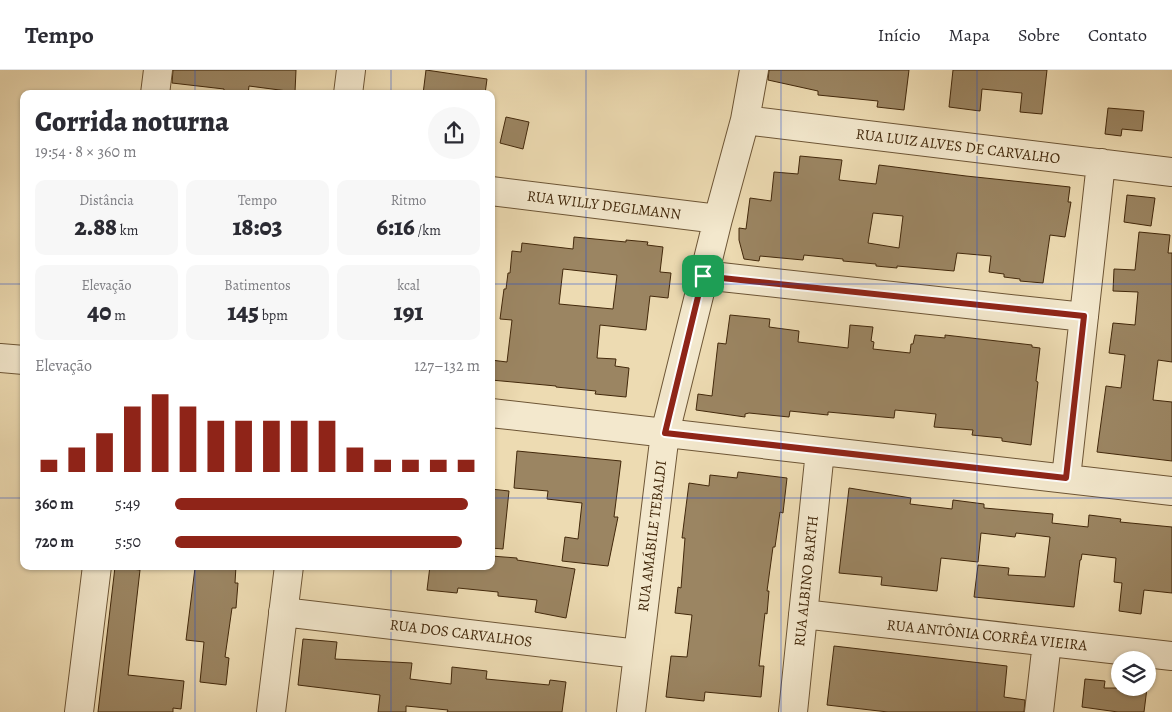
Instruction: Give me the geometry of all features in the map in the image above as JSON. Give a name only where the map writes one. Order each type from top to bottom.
[{"type":"street","points":[[156,90],[158,70]]},
{"type":"street","points":[[348,90],[350,70]]},
{"type":"street","name":"RUA AMÁBILE TEBALDI","points":[[631,712],[665,433],[703,276],[745,120],[754,70]]},
{"type":"street","name":"RUA LUIZ ALVES DE CARVALHO","points":[[745,120],[1172,172]]},
{"type":"street","points":[[1066,478],[1101,163]]},
{"type":"street","name":"RUA WILLY DEGLMANN","points":[[495,191],[718,219]]},
{"type":"street","points":[[703,276],[1084,316]]},
{"type":"street","points":[[0,358],[20,360]]},
{"type":"street","points":[[495,413],[1172,491]]},
{"type":"street","name":"RUA ALBINO BARTH","points":[[793,712],[820,450]]},
{"type":"street","points":[[79,712],[97,570]]},
{"type":"street","points":[[271,712],[288,570]]},
{"type":"street","name":"RUA DOS CARVALHOS","points":[[283,612],[638,654]]},
{"type":"street","name":"RUA ANTÔNIA CORRÊA VIEIRA","points":[[803,614],[1172,656]]},
{"type":"street","points":[[1040,712],[1047,642]]},
{"type":"building","points":[[173,70],[296,70],[295,90],[249,86],[248,90],[224,90],[172,83]]},
{"type":"building","points":[[426,70],[487,79],[486,90],[424,90]]},
{"type":"building","points":[[769,70],[909,70],[904,110],[877,107],[878,101],[818,95],[818,91],[768,80]]},
{"type":"building","points":[[953,70],[1047,70],[1042,114],[1020,112],[1022,93],[982,89],[980,111],[949,107]]},
{"type":"building","points":[[1108,108],[1144,111],[1142,131],[1122,129],[1121,136],[1105,134]]},
{"type":"building","points":[[506,117],[529,122],[523,149],[500,143]]},
{"type":"building","points":[[800,156],[842,160],[839,180],[876,184],[879,165],[1070,187],[1068,202],[1071,202],[1065,237],[1050,235],[1043,283],[1020,281],[1020,279],[1004,277],[1004,274],[989,272],[991,256],[957,253],[954,271],[876,266],[876,264],[804,255],[803,260],[760,256],[759,261],[744,259],[739,240],[739,228],[746,229],[750,198],[771,201],[774,172],[798,174]],"holes":[[[873,213],[903,216],[899,248],[868,243]]]},
{"type":"building","points":[[1127,195],[1155,198],[1151,226],[1124,222]]},
{"type":"building","points":[[1139,232],[1170,235],[1168,253],[1172,253],[1172,362],[1158,360],[1153,400],[1172,402],[1172,461],[1097,452],[1106,386],[1121,388],[1125,355],[1109,353],[1113,323],[1135,325],[1138,292],[1113,291],[1114,269],[1135,270]]},
{"type":"building","points":[[574,237],[648,242],[647,245],[663,247],[660,272],[671,273],[668,298],[650,296],[646,330],[600,325],[597,358],[616,359],[615,366],[629,368],[626,397],[595,394],[596,391],[495,380],[495,360],[507,362],[512,320],[500,319],[504,289],[506,289],[508,273],[510,273],[512,251],[521,252],[522,243],[573,249]],"holes":[[[563,269],[617,275],[613,309],[559,304]]]},
{"type":"building","points":[[730,315],[770,319],[769,327],[799,331],[798,342],[848,348],[850,325],[873,327],[871,341],[874,342],[873,349],[910,353],[915,335],[945,338],[945,335],[1032,345],[1032,347],[1040,348],[1031,445],[1002,441],[1002,438],[972,435],[973,430],[934,427],[936,414],[895,410],[894,418],[828,412],[828,415],[790,411],[789,417],[749,413],[745,414],[745,417],[696,410],[698,394],[712,396],[718,343],[726,344]]},
{"type":"building","points":[[517,451],[621,461],[614,517],[618,517],[608,566],[562,561],[565,537],[578,539],[582,503],[547,499],[548,491],[514,488]]},
{"type":"building","points":[[738,472],[787,478],[783,513],[780,512],[767,591],[769,591],[767,614],[765,613],[759,666],[764,666],[761,697],[705,692],[704,701],[666,697],[671,656],[687,657],[692,615],[675,613],[678,587],[681,588],[685,538],[682,538],[689,483],[709,486],[710,475],[737,478]]},
{"type":"building","points":[[849,488],[911,498],[910,504],[952,509],[953,500],[984,504],[984,508],[1053,514],[1052,523],[1088,527],[1089,515],[1121,519],[1120,522],[1172,527],[1172,593],[1144,590],[1141,614],[1119,611],[1122,583],[1114,582],[1116,558],[1082,554],[1074,607],[974,597],[978,565],[1009,568],[1008,575],[1045,577],[1050,537],[1016,533],[1015,537],[981,533],[978,562],[941,558],[937,591],[881,585],[882,577],[839,573]]},
{"type":"building","points":[[495,489],[509,491],[503,549],[495,548]]},
{"type":"building","points":[[495,556],[517,558],[517,560],[575,569],[566,618],[535,612],[537,600],[498,596],[498,592],[458,588],[457,593],[427,590],[430,570],[495,570]]},
{"type":"building","points":[[115,570],[140,570],[128,675],[184,681],[181,709],[173,708],[173,712],[98,712]]},
{"type":"building","points":[[195,570],[236,570],[235,583],[238,583],[236,608],[232,608],[225,657],[229,658],[226,685],[200,682],[204,642],[186,640]]},
{"type":"building","points":[[303,639],[337,642],[335,659],[412,663],[410,679],[451,684],[452,667],[487,671],[486,679],[549,685],[550,680],[566,682],[562,712],[447,712],[448,710],[406,706],[406,712],[378,712],[380,695],[298,685]]},
{"type":"building","points":[[834,646],[1007,666],[1004,697],[1025,700],[1024,712],[888,712],[827,705]]},
{"type":"building","points":[[1085,679],[1105,681],[1104,688],[1111,688],[1111,696],[1146,696],[1144,712],[1118,712],[1082,707]]},
{"type":"route","points":[[703,276],[1084,316],[1066,478],[665,433],[703,276]]}]
